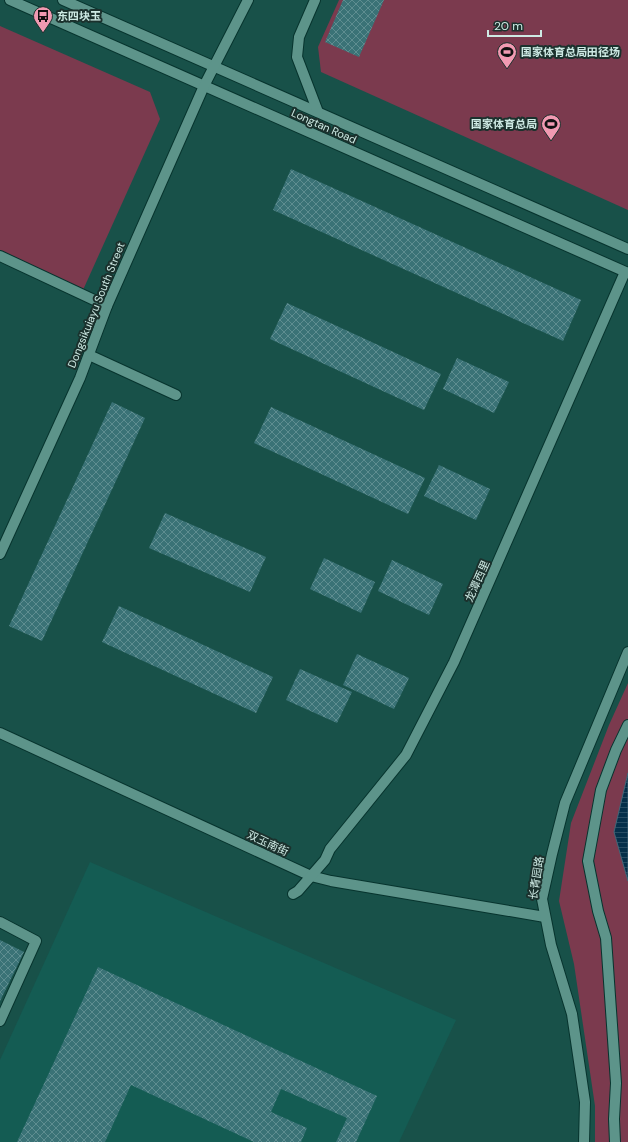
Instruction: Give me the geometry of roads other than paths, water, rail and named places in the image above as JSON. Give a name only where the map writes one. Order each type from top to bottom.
[{"type":"street","name":"Longtan Road","points":[[10,0],[627,272]]},
{"type":"street","name":"Longtan Road","points":[[63,0],[214,65],[628,249]]},
{"type":"street","name":"Dongsikuiayu South Street","points":[[0,554],[80,378],[107,306],[204,86],[248,0]]},
{"type":"street","points":[[315,0],[299,37],[297,57],[318,112]]},
{"type":"street","points":[[0,256],[107,306]]},
{"type":"street","name":"龙潭西里","points":[[293,894],[298,891],[325,860],[330,849],[406,755],[454,662],[627,272]]},
{"type":"street","points":[[89,355],[176,395]]},
{"type":"street","name":"长青园路","points":[[584,1142],[585,1102],[572,1014],[551,945],[542,899],[565,803],[628,652]]},
{"type":"street","points":[[615,1142],[614,1119],[616,1083],[606,938],[598,911],[588,861],[601,790],[616,750],[628,725]]},
{"type":"street","name":"双玉南街","points":[[0,733],[311,876],[331,881],[545,917]]},
{"type":"street","points":[[0,922],[36,941],[0,1021]]},
{"type":"place","name":"东四块玉","points":[[43,33]]},
{"type":"place","name":"国家体育总局田径场","points":[[507,69]]},
{"type":"place","name":"国家体育总局","points":[[551,141]]}]
